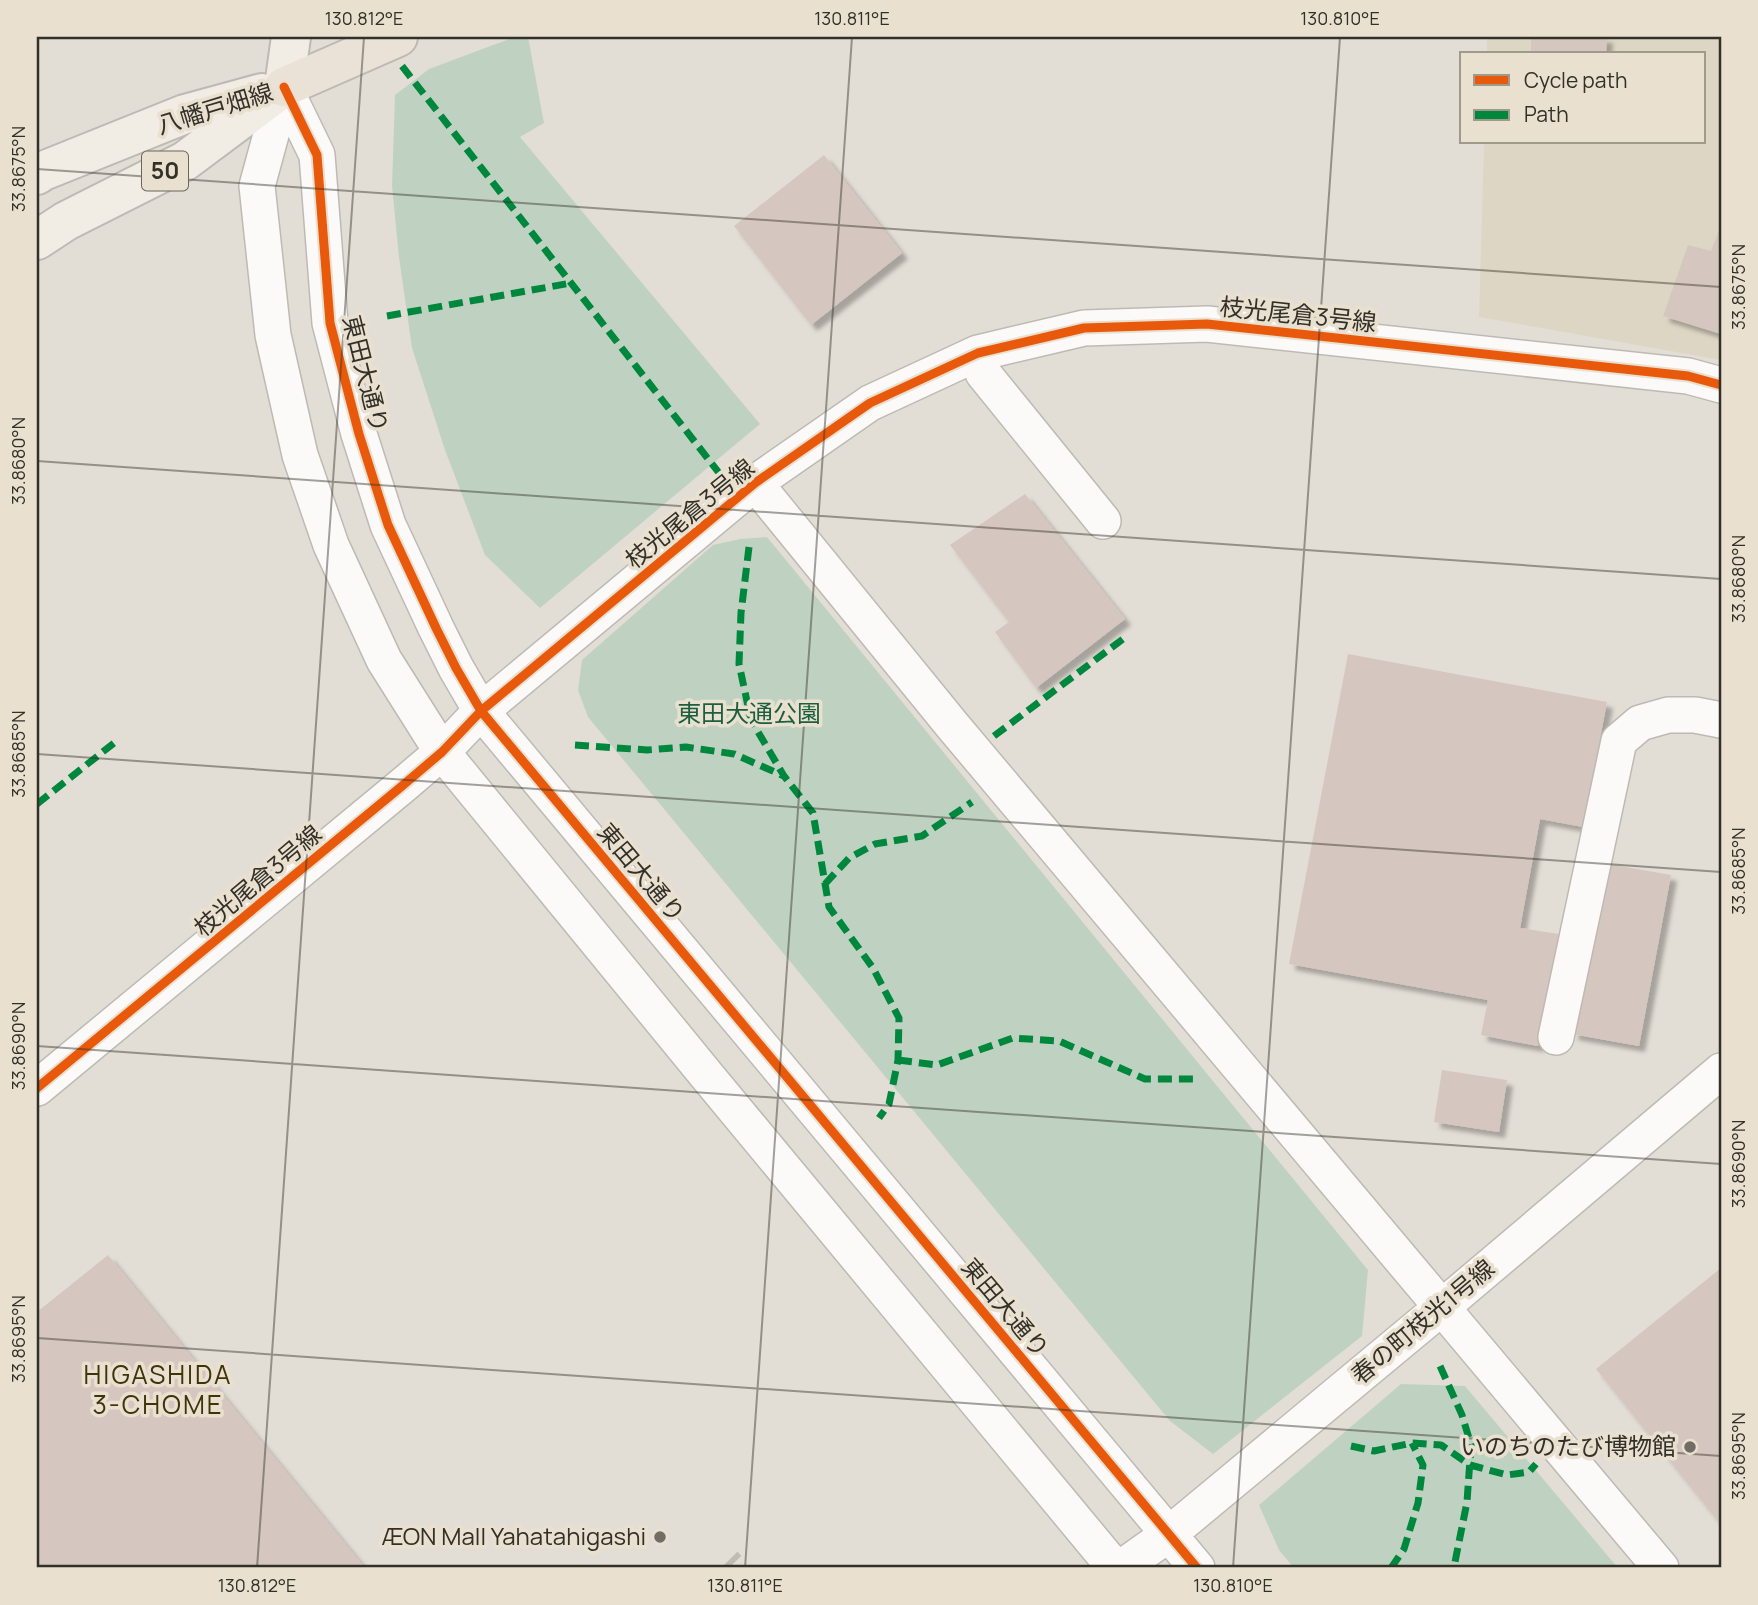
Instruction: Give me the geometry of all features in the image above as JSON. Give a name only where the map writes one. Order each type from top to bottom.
[{"type":"highway","points":[[284,87],[398,37]]},
{"type":"main road","points":[[284,87],[291,37]]},
{"type":"main road","name":"八幡戸畑線","points":[[37,175],[185,114],[284,87]]},
{"type":"main road","name":"八幡戸畑線","points":[[37,240],[66,221],[185,161],[284,87]]},
{"type":"street","name":"東田大通り","points":[[284,87],[317,155],[330,323],[371,473],[388,525],[446,648],[481,710],[1197,1568]]},
{"type":"street","points":[[284,87],[257,186],[273,335],[300,455],[331,545],[384,660],[442,752],[1115,1568]]},
{"type":"street","name":"枝光尾倉3号線","points":[[37,1088],[442,752],[481,710],[755,484],[870,403],[978,353],[1084,328],[1207,324],[1688,376],[1721,385]]},
{"type":"street","points":[[978,353],[983,373],[1103,521]]},
{"type":"street","points":[[755,484],[952,725],[1661,1568]]},
{"type":"street","points":[[1556,1037],[1619,741],[1640,723],[1668,715],[1695,715],[1721,720]]},
{"type":"street","name":"春の町枝光1号線","points":[[1121,1568],[1169,1534],[1721,1071]]},
{"type":"shaded area","points":[[1487,37],[1721,37],[1721,360],[1479,317],[1484,144],[1706,144],[1706,52],[1487,52]]},
{"type":"green space","points":[[515,37],[528,37],[544,123],[520,137],[760,424],[540,608],[485,555],[445,450],[412,348],[392,186],[395,95],[429,69]]},
{"type":"green space","name":"東田大通公園","points":[[767,537],[1368,1270],[1362,1336],[1213,1454],[1170,1421],[588,717],[578,690],[582,660],[713,545]]},
{"type":"green space","points":[[1401,1384],[1465,1386],[1618,1568],[1294,1568],[1279,1550],[1259,1505]]},
{"type":"building","points":[[1531,37],[1607,37],[1606,52],[1531,52]]},
{"type":"building","points":[[824,155],[902,253],[811,325],[734,226]]},
{"type":"building","points":[[1721,225],[1721,334],[1663,316],[1688,245],[1711,251]]},
{"type":"building","points":[[1025,494],[1125,619],[1036,688],[995,632],[1009,622],[950,545]]},
{"type":"building","points":[[1348,654],[1607,702],[1583,827],[1540,819],[1520,928],[1559,934],[1538,1046],[1481,1035],[1488,1000],[1289,964]]},
{"type":"building","points":[[1603,863],[1671,875],[1639,1046],[1572,1034]]},
{"type":"building","points":[[1442,1070],[1507,1080],[1499,1132],[1434,1122]]},
{"type":"building","points":[[108,1255],[365,1568],[37,1568],[37,1312]]},
{"type":"building","name":"いのちのたび博物館","points":[[1721,1268],[1721,1525],[1596,1369]]},
{"type":"tunnel","points":[[725,1564],[729,1568]]},
{"type":"marked path","points":[[402,66],[723,478]]},
{"type":"marked path","points":[[387,316],[571,283]]},
{"type":"marked path","points":[[749,547],[741,613],[739,664],[751,720],[784,776],[813,813],[829,907],[873,968],[899,1018],[898,1060],[889,1104],[879,1118]]},
{"type":"marked path","points":[[994,736],[1127,636]]},
{"type":"marked path","points":[[37,804],[114,743]]},
{"type":"marked path","points":[[575,745],[647,750],[686,747],[734,754],[784,776]]},
{"type":"marked path","points":[[825,884],[849,858],[875,844],[922,836],[972,802]]},
{"type":"marked path","points":[[898,1060],[937,1065],[1013,1038],[1059,1041],[1145,1079],[1195,1079]]},
{"type":"marked path","points":[[1440,1366],[1462,1415],[1471,1445],[1467,1502],[1455,1568]]},
{"type":"marked path","points":[[1351,1446],[1374,1451],[1412,1443],[1441,1445],[1470,1465],[1507,1475],[1529,1472],[1536,1464]]},
{"type":"marked path","points":[[1391,1568],[1404,1549],[1418,1503],[1423,1465],[1412,1443]]},
{"type":"cycle path","points":[[284,87],[317,155],[330,323],[359,434],[388,525],[436,628],[481,711],[1197,1568]]},
{"type":"cycle path","points":[[37,1088],[402,786],[442,752],[481,711],[755,483],[870,403],[978,353],[1084,328],[1207,324],[1688,376],[1721,385]]},
{"type":"place","name":"いのちのたび博物館","points":[[1690,1447]]},
{"type":"place","name":"ÆON Mall Yahatahigashi","points":[[660,1537]]},
{"type":"district","name":"HIGASHIDA 3-CHOME","points":[[158,1390]]}]
